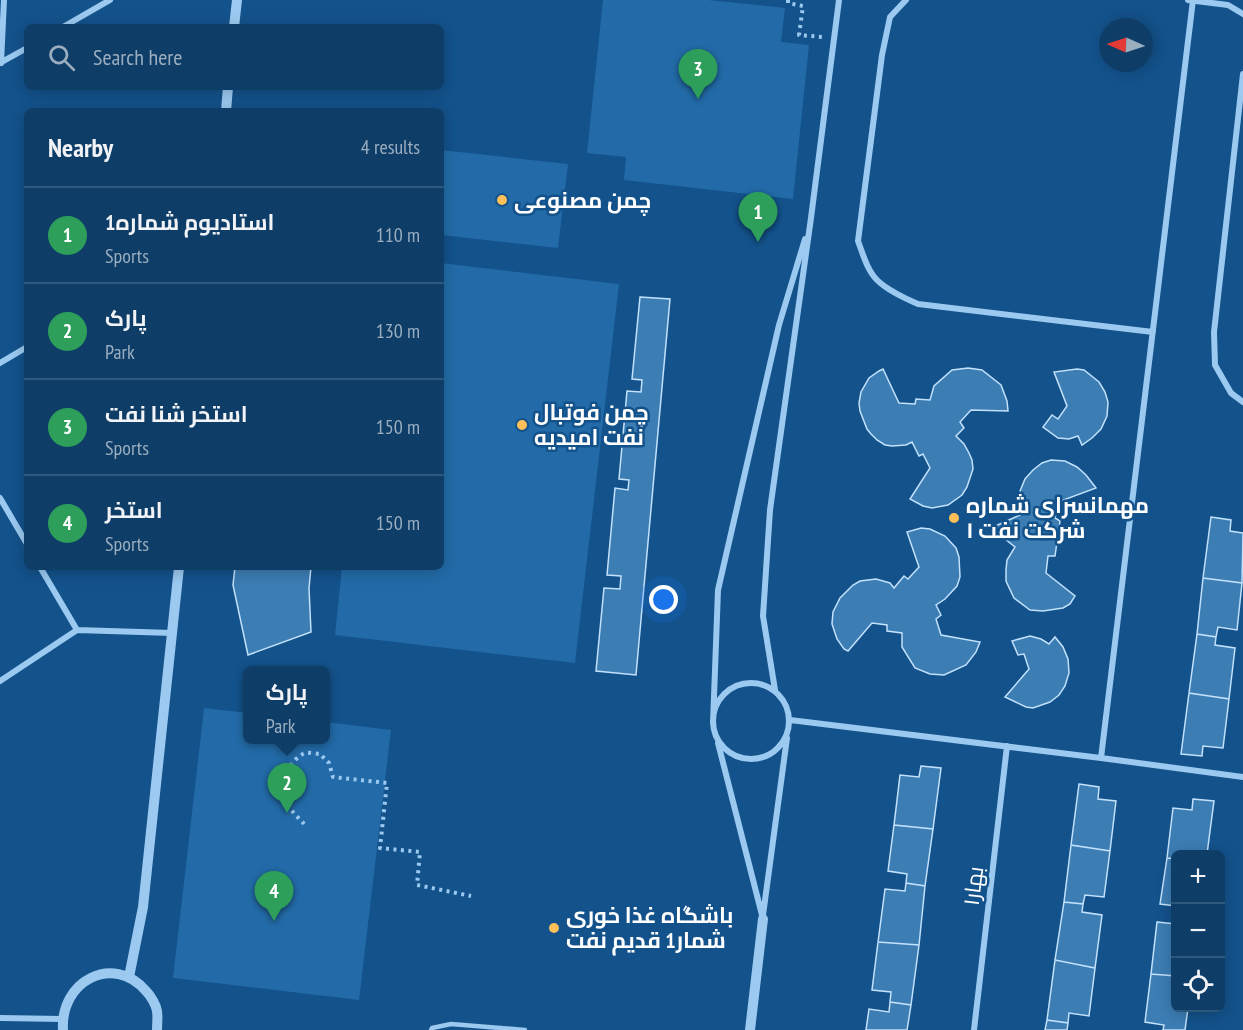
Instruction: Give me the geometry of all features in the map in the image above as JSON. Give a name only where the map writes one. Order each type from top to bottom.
[{"type":"street","points":[[0,63],[4,0]]},
{"type":"street","points":[[68,24],[110,0]]},
{"type":"street","points":[[234,24],[237,0]]},
{"type":"street","points":[[775,690],[764,616],[770,510],[839,0]]},
{"type":"street","points":[[906,0],[890,17],[882,55],[858,241],[866,262],[877,280],[918,304],[1153,332]]},
{"type":"street","points":[[1188,0],[1228,5],[1243,14]]},
{"type":"street","points":[[1101,758],[1193,0]]},
{"type":"street","points":[[0,63],[24,50]]},
{"type":"street","points":[[1243,74],[1214,332],[1215,365],[1231,393],[1243,402]]},
{"type":"street","points":[[226,108],[228,90]]},
{"type":"street","points":[[763,919],[713,723],[718,590],[779,325],[811,218]]},
{"type":"street","points":[[0,363],[24,349]]},
{"type":"street","points":[[0,498],[24,539]]},
{"type":"street","points":[[42,570],[77,630]]},
{"type":"street","points":[[129,977],[143,907],[179,570]]},
{"type":"street","points":[[0,681],[77,630],[172,633]]},
{"type":"street","points":[[713,723],[716,706],[726,692],[741,684],[759,683],[775,690],[786,703],[790,720],[750,1030]]},
{"type":"street","points":[[790,720],[1243,777]]},
{"type":"street","points":[[717,739],[728,753],[744,759],[762,759],[777,751],[787,737]]},
{"type":"street","name":"بهار۱","points":[[974,1030],[1007,746]]},
{"type":"street","points":[[0,1018],[63,1025],[66,1004],[74,991],[85,981],[99,975],[114,974],[129,977],[150,995],[157,1010],[157,1030]]},
{"type":"lane","points":[[431,1030],[451,1024],[525,1030]]},
{"type":"path","points":[[788,0],[788,3],[803,6],[799,34],[834,39]]},
{"type":"path","points":[[304,824],[283,799],[283,784],[287,770],[295,761],[305,753],[320,754],[329,763],[333,777],[387,783],[380,848],[420,852],[417,885],[471,897]]},
{"type":"shaded area","points":[[603,0],[708,0],[785,8],[781,42],[809,45],[793,199],[624,180],[626,157],[587,153]]},
{"type":"shaded area","name":"چمن مصنوعی","points":[[444,150],[568,164],[558,248],[444,235]]},
{"type":"shaded area","name":"چمن فوتبال نفت امیدیه","points":[[444,263],[619,284],[575,663],[335,635],[342,570],[444,570]]},
{"type":"shaded area","points":[[204,708],[243,712],[243,744],[330,744],[330,722],[391,730],[359,1000],[173,978]]},
{"type":"building","points":[[640,297],[670,299],[636,675],[596,671],[604,588],[620,589],[621,576],[607,575],[615,488],[628,490],[629,480],[619,479],[627,391],[641,392],[642,380],[632,379]]},
{"type":"building","points":[[968,368],[982,370],[1001,385],[1008,411],[971,410],[960,422],[964,428],[956,436],[969,453],[973,469],[967,487],[962,495],[948,505],[932,508],[923,506],[910,499],[930,468],[923,454],[919,456],[912,442],[906,445],[885,445],[871,434],[860,411],[861,392],[869,378],[883,369],[899,403],[915,404],[916,399],[930,400],[934,386],[952,370]]},
{"type":"building","points":[[1084,370],[1099,382],[1108,402],[1107,416],[1101,429],[1082,445],[1078,436],[1069,439],[1058,438],[1043,427],[1052,415],[1058,419],[1067,406],[1054,372]]},
{"type":"building","points":[[1051,460],[1065,461],[1077,467],[1096,488],[1058,502],[1055,518],[1060,521],[1055,556],[1048,556],[1046,573],[1075,596],[1070,604],[1063,608],[1030,610],[1014,598],[1006,581],[1007,560],[1015,547],[991,528],[1020,515],[1018,496],[1025,479],[1042,463]]},
{"type":"building","points":[[1211,517],[1231,520],[1230,531],[1243,533],[1242,583],[1203,578]]},
{"type":"building","points":[[921,528],[930,529],[945,536],[956,548],[959,557],[960,577],[957,586],[936,605],[941,615],[936,619],[941,635],[980,642],[966,665],[944,675],[930,674],[915,668],[902,647],[902,633],[887,631],[887,625],[872,623],[848,651],[837,639],[832,624],[833,612],[840,598],[853,585],[860,581],[876,579],[890,583],[894,588],[904,576],[908,579],[919,567],[907,532]]},
{"type":"building","points":[[235,570],[311,570],[311,632],[248,655],[233,585]]},
{"type":"building","points":[[1203,578],[1242,583],[1237,630],[1218,627],[1216,637],[1197,634]]},
{"type":"building","points":[[1197,634],[1216,637],[1215,645],[1235,648],[1229,699],[1189,693]]},
{"type":"building","points":[[1030,636],[1049,644],[1055,637],[1063,647],[1068,659],[1069,673],[1059,695],[1050,702],[1033,708],[1005,697],[1029,669],[1024,654],[1018,655],[1012,641]]},
{"type":"building","points":[[1189,693],[1229,699],[1223,748],[1203,746],[1202,756],[1181,754]]},
{"type":"building","points":[[921,766],[941,768],[933,829],[894,825],[900,775],[919,777]]},
{"type":"building","points":[[1079,784],[1099,787],[1098,799],[1116,801],[1110,851],[1071,845]]},
{"type":"building","points":[[1193,799],[1214,801],[1208,850],[1171,850],[1171,858],[1167,858],[1173,808],[1192,810]]},
{"type":"building","points":[[894,825],[933,829],[925,886],[906,883],[907,874],[888,871]]},
{"type":"building","points":[[1071,845],[1110,851],[1104,897],[1085,895],[1083,904],[1064,902]]},
{"type":"building","points":[[1167,858],[1171,858],[1171,905],[1160,904]]},
{"type":"building","points":[[906,883],[925,886],[919,945],[878,942],[885,889],[905,891]]},
{"type":"building","points":[[1064,902],[1083,904],[1082,912],[1102,915],[1095,968],[1055,960]]},
{"type":"building","points":[[1157,922],[1171,923],[1171,976],[1151,974]]},
{"type":"building","points":[[878,942],[919,945],[911,1005],[890,1002],[891,992],[872,990]]},
{"type":"building","points":[[1055,960],[1095,968],[1089,1016],[1069,1013],[1068,1023],[1047,1020]]},
{"type":"building","points":[[1151,974],[1171,976],[1171,1012],[1187,1012],[1185,1030],[1163,1030],[1164,1025],[1145,1022]]},
{"type":"building","points":[[890,1002],[911,1005],[907,1030],[866,1030],[869,1009],[889,1012]]},
{"type":"building","points":[[1047,1020],[1068,1023],[1067,1030],[1045,1030]]},
{"type":"place","name":"استخر شنا نفت","points":[[698,99]]},
{"type":"place","name":"چمن مصنوعی","points":[[502,200]]},
{"type":"place","name":"استادیوم شماره1","points":[[758,242]]},
{"type":"place","name":"چمن فوتبال نفت امیدیه","points":[[522,425]]},
{"type":"place","name":"مهمانسرای شماره ۱ شرکت نفت","points":[[954,518]]},
{"type":"place","name":"پارک","points":[[287,813]]},
{"type":"place","name":"استخر","points":[[274,921]]},
{"type":"place","name":"باشگاه غذا خوری شمار1 قدیم نفت","points":[[554,928]]}]
